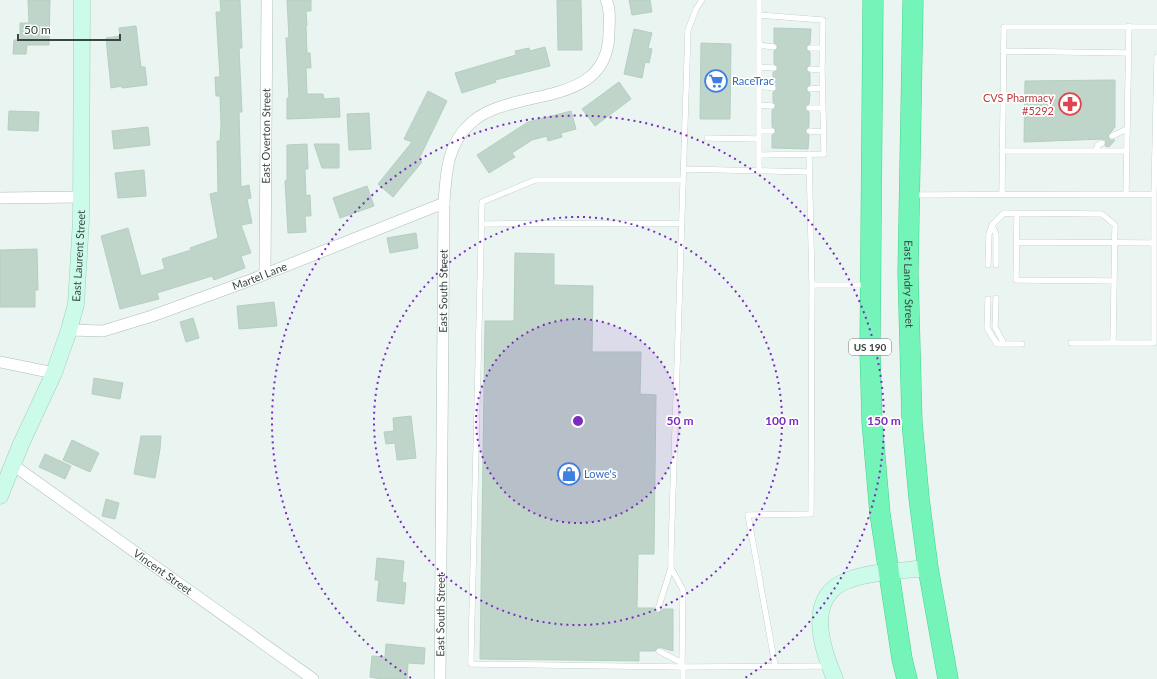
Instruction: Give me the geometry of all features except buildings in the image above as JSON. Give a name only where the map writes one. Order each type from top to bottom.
[{"type":"highway","name":"East Landry Street","points":[[913,0],[909,336],[912,422],[919,498],[928,568],[948,679]]},
{"type":"highway","name":"US 190","points":[[873,6],[870,285],[872,422],[880,514],[888,573],[907,679]]},
{"type":"street","name":"East Laurent Street","points":[[0,496],[54,373],[69,330],[76,304],[81,197],[82,0]]},
{"type":"street","name":"East Overton Street","points":[[265,273],[267,0]]},
{"type":"street","name":"East South Street","points":[[440,679],[444,203],[447,167],[451,150],[460,135],[471,122],[486,112],[502,106],[568,90],[584,83],[597,69],[607,54],[609,20],[606,0]]},
{"type":"street","points":[[0,198],[81,197]]},
{"type":"street","name":"Martel Lane","points":[[69,330],[103,331],[184,305],[444,203]]},
{"type":"street","points":[[0,362],[54,373]]},
{"type":"street","name":"Vincent Street","points":[[13,465],[313,679]]},
{"type":"street","points":[[832,672],[821,639],[820,622],[823,606],[831,591],[845,582],[861,577],[928,568]]},
{"type":"lane","points":[[658,609],[671,568],[688,30],[696,9],[702,0]]},
{"type":"lane","points":[[759,0],[759,170]]},
{"type":"lane","points":[[758,155],[824,154],[822,88],[823,20],[759,15]]},
{"type":"lane","points":[[1126,193],[1129,26]]},
{"type":"lane","points":[[1002,194],[1004,27],[1157,27]]},
{"type":"lane","points":[[759,45],[774,47]]},
{"type":"lane","points":[[810,48],[822,48]]},
{"type":"lane","points":[[1003,51],[1129,53]]},
{"type":"lane","points":[[1071,343],[1154,343],[1154,194],[1157,57]]},
{"type":"lane","points":[[759,67],[774,68]]},
{"type":"lane","points":[[810,69],[822,70]]},
{"type":"lane","points":[[759,86],[773,88]]},
{"type":"lane","points":[[810,89],[822,88]]},
{"type":"lane","points":[[759,105],[772,106]]},
{"type":"lane","points":[[809,108],[823,108]]},
{"type":"lane","points":[[1112,136],[1127,129]]},
{"type":"lane","points":[[759,131],[772,131]]},
{"type":"lane","points":[[809,131],[824,132]]},
{"type":"lane","points":[[707,138],[759,139]]},
{"type":"lane","points":[[1096,150],[1102,143]]},
{"type":"lane","points":[[1002,151],[1127,151]]},
{"type":"lane","points":[[775,665],[748,515],[811,514],[812,285],[809,154]]},
{"type":"lane","points":[[684,169],[809,172]]},
{"type":"lane","points":[[683,180],[536,180],[482,202],[471,664],[775,665],[832,672]]},
{"type":"lane","points":[[910,195],[1154,194]]},
{"type":"lane","points":[[988,265],[988,234],[992,224],[1004,213],[1102,214],[1115,225],[1113,343]]},
{"type":"lane","points":[[1017,213],[1016,280],[1114,281]]},
{"type":"lane","points":[[481,224],[682,223]]},
{"type":"lane","points":[[992,224],[996,234],[996,265]]},
{"type":"lane","points":[[1017,242],[1154,243]]},
{"type":"lane","points":[[812,285],[870,285]]},
{"type":"lane","points":[[988,298],[987,328],[996,344],[1022,344]]},
{"type":"lane","points":[[996,298],[995,327],[1004,344]]},
{"type":"lane","points":[[671,568],[683,590],[683,679]]},
{"type":"lane","points":[[659,651],[683,665]]},
{"type":"place","name":"RaceTrac","points":[[716,81]]},
{"type":"place","name":"CVS Pharmacy #5292","points":[[1070,104]]},
{"type":"place","name":"Lowe's","points":[[569,474]]}]
